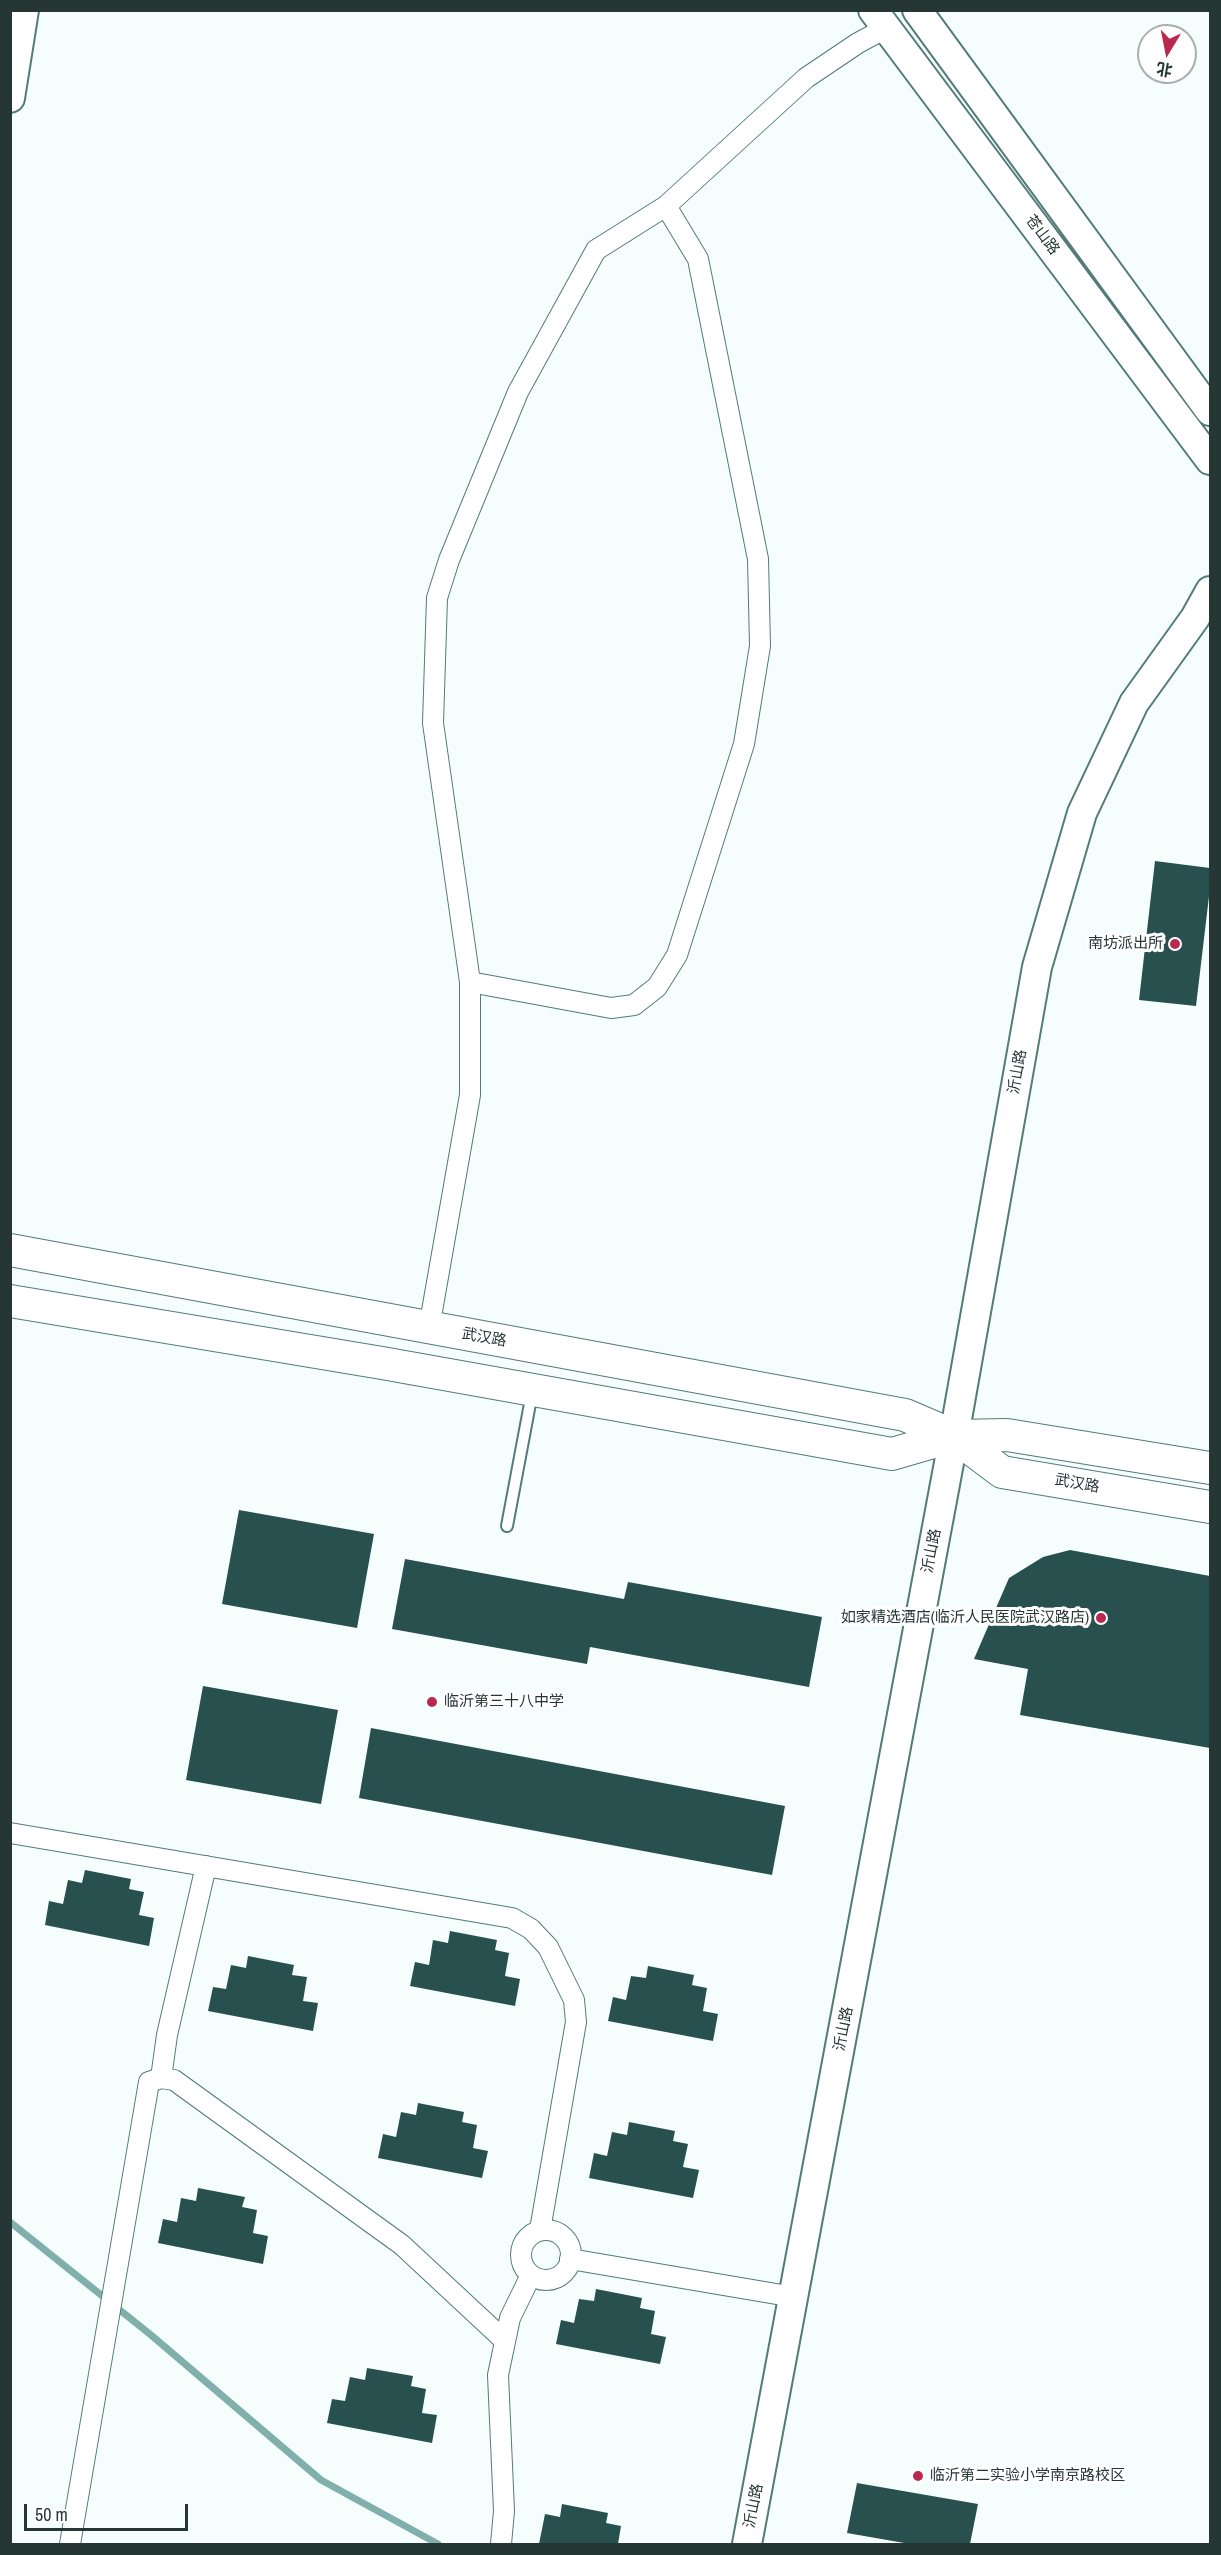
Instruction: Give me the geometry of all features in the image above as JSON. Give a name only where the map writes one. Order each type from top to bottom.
[{"type":"main road","name":"武汉路","points":[[10,1250],[905,1415],[954,1436],[1002,1472],[1210,1507]]},
{"type":"main road","name":"武汉路","points":[[10,1301],[892,1454],[954,1436],[1007,1435],[1210,1468]]},
{"type":"street","points":[[10,98],[24,10]]},
{"type":"street","name":"苍山路","points":[[917,10],[1210,411]]},
{"type":"street","points":[[429,1328],[470,1095],[470,982],[433,723],[437,598],[449,560],[518,392],[596,250],[666,206],[806,78],[858,43],[879,19]]},
{"type":"street","name":"苍山路","points":[[879,19],[1210,460]]},
{"type":"street","points":[[470,982],[611,1008],[634,1005],[657,987],[677,955],[744,744],[760,646],[758,559],[698,259],[666,206]]},
{"type":"street","name":"沂山路","points":[[747,2544],[954,1436],[1037,967],[1082,813],[1134,703],[1195,618],[1210,591]]},
{"type":"street","points":[[10,1833],[512,1918],[531,1929],[548,1947],[574,2000],[576,2022],[540,2230]]},
{"type":"street","points":[[161,2078],[167,2035],[206,1866]]},
{"type":"street","points":[[70,2544],[149,2082],[161,2078],[174,2080],[402,2245],[504,2340]]},
{"type":"street","points":[[540,2230],[556,2232],[563,2237],[570,2251],[570,2259],[562,2273],[555,2278],[539,2279],[531,2275],[525,2269],[520,2254],[526,2238],[540,2230]]},
{"type":"street","points":[[570,2259],[794,2297]]},
{"type":"street","points":[[501,2544],[504,2511],[498,2375],[510,2318],[531,2275]]},
{"type":"lane","points":[[507,1526],[532,1390]]},
{"type":"building","name":"南坊派出所","points":[[1155,861],[1210,868],[1210,888],[1196,1006],[1139,1000]]},
{"type":"building","points":[[239,1510],[374,1534],[357,1628],[222,1604]]},
{"type":"building","name":"如家精选酒店(临沂人民医院武汉路店)","points":[[1070,1550],[1210,1576],[1210,1748],[1020,1715],[1028,1669],[974,1659],[1009,1578],[1043,1557]]},
{"type":"building","points":[[405,1559],[624,1599],[628,1582],[822,1617],[809,1687],[590,1647],[587,1664],[392,1629]]},
{"type":"building","points":[[203,1686],[338,1710],[321,1804],[186,1780]]},
{"type":"building","points":[[371,1728],[785,1806],[772,1875],[359,1798]]},
{"type":"building","points":[[85,1870],[131,1879],[129,1889],[144,1892],[139,1915],[154,1918],[149,1946],[45,1925],[49,1901],[63,1904],[68,1880],[82,1883]]},
{"type":"building","points":[[450,1931],[497,1940],[495,1950],[509,1953],[505,1976],[520,1979],[515,2006],[410,1986],[415,1962],[429,1965],[433,1940],[448,1943]]},
{"type":"building","points":[[248,1956],[294,1965],[292,1975],[307,1977],[303,2001],[318,2003],[313,2031],[208,2011],[213,1987],[226,1989],[231,1965],[246,1968]]},
{"type":"building","points":[[648,1966],[694,1975],[692,1985],[707,1988],[703,2011],[718,2014],[713,2041],[608,2021],[613,1997],[626,2000],[631,1976],[646,1978]]},
{"type":"building","points":[[418,2103],[464,2112],[462,2122],[477,2125],[473,2148],[488,2151],[482,2178],[378,2158],[383,2134],[396,2137],[401,2112],[416,2115]]},
{"type":"building","points":[[629,2122],[675,2131],[673,2141],[688,2144],[683,2167],[699,2170],[693,2198],[589,2178],[594,2153],[607,2156],[612,2132],[627,2135]]},
{"type":"building","points":[[198,2188],[245,2197],[242,2207],[257,2210],[253,2233],[268,2236],[263,2264],[158,2243],[163,2219],[177,2222],[181,2198],[196,2201]]},
{"type":"building","points":[[596,2289],[642,2298],[640,2308],[655,2311],[651,2334],[666,2337],[660,2364],[556,2344],[561,2320],[574,2323],[579,2299],[594,2301]]},
{"type":"building","points":[[367,2368],[413,2376],[411,2386],[426,2389],[422,2413],[437,2415],[432,2443],[327,2423],[332,2399],[345,2401],[350,2377],[365,2380]]},
{"type":"building","points":[[857,2483],[978,2504],[970,2544],[910,2544],[847,2533]]},
{"type":"building","points":[[562,2504],[608,2513],[606,2523],[621,2526],[618,2544],[539,2544],[545,2514],[560,2517]]},
{"type":"waterway","points":[[10,2222],[151,2335],[321,2480],[438,2544]]},
{"type":"place","name":"南坊派出所","points":[[1175,944]]},
{"type":"place","name":"如家精选酒店(临沂人民医院武汉路店)","points":[[1101,1618]]},
{"type":"place","name":"临沂第三十八中学","points":[[432,1702]]},
{"type":"place","name":"临沂第二实验小学南京路校区","points":[[918,2476]]}]
